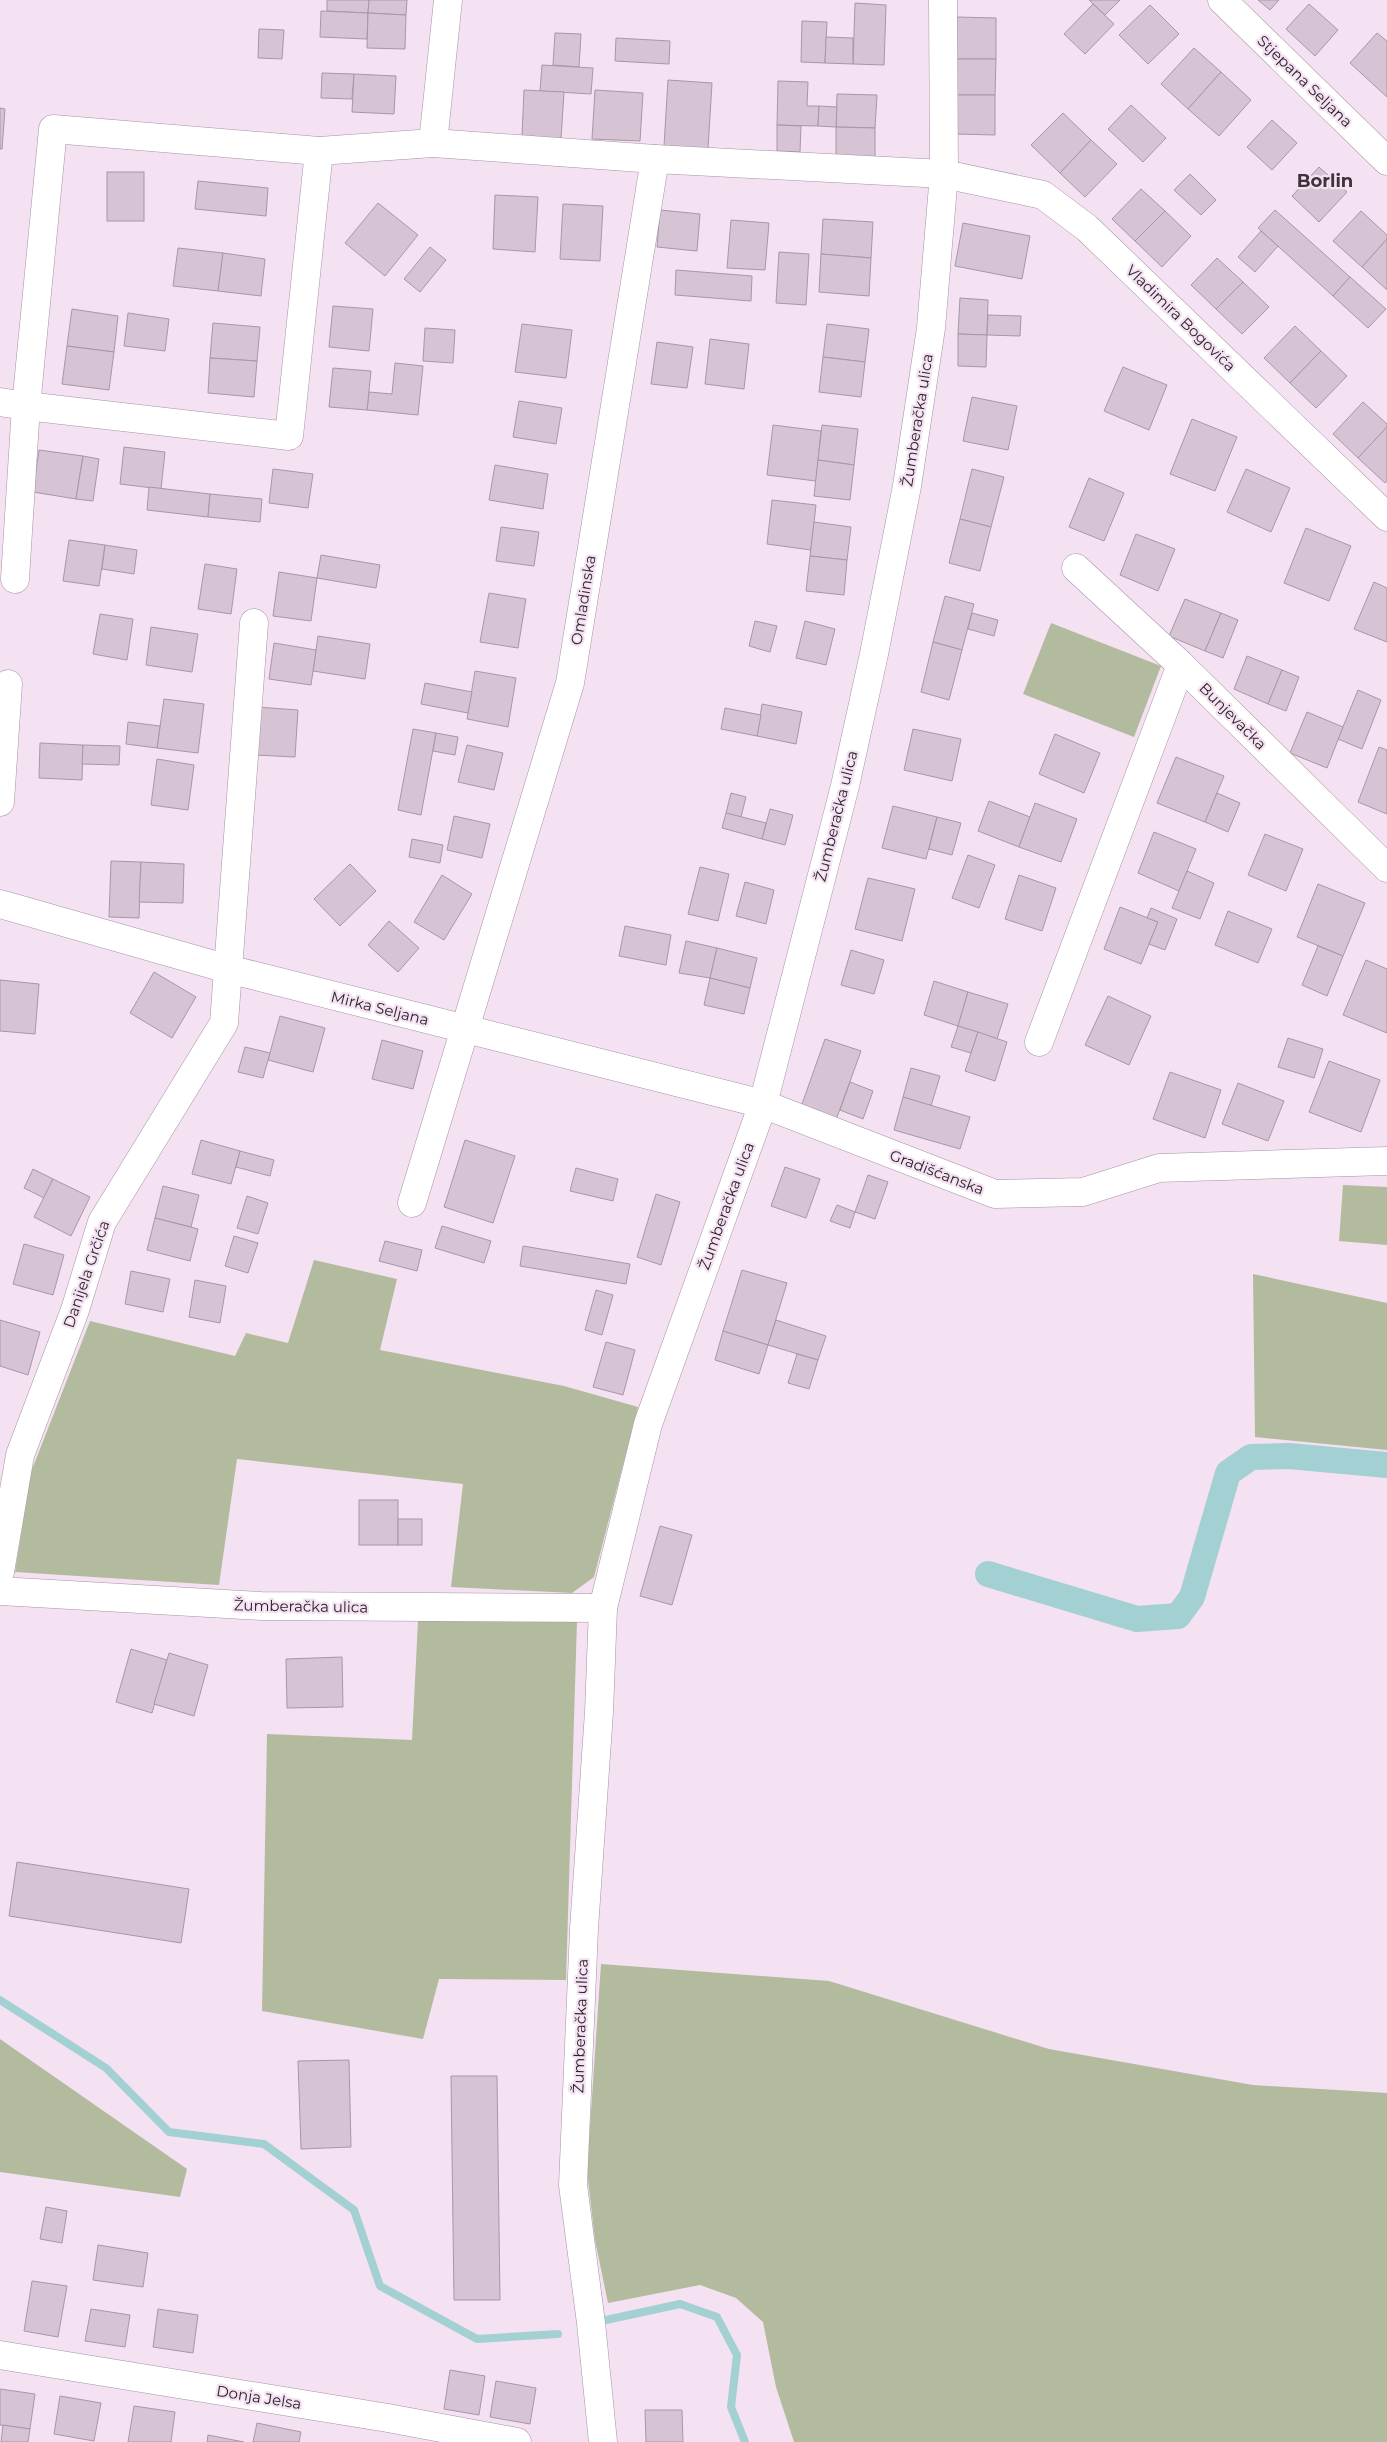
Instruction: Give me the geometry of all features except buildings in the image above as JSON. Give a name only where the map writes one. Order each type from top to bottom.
[{"type":"street","points":[[433,143],[448,0]]},
{"type":"street","name":"Žumberačka ulica","points":[[603,2442],[591,2323],[573,2185],[584,1929],[599,1712],[603,1608],[648,1424],[763,1104],[845,786],[907,486],[931,328],[944,174],[943,0]]},
{"type":"street","name":"Stjepana Seljana","points":[[1222,0],[1387,161]]},
{"type":"street","name":"Vladimira Bogovića","points":[[13,404],[53,129],[320,151],[433,143],[655,159],[944,174],[1043,195],[1087,228],[1387,517]]},
{"type":"street","points":[[15,579],[13,404],[289,436],[320,151]]},
{"type":"street","name":"Omladinska","points":[[412,1203],[570,683],[655,159]]},
{"type":"street","name":"Bunjevačka","points":[[1076,568],[1181,665],[1387,868]]},
{"type":"street","name":"Danijela Grčića","points":[[0,1572],[20,1455],[75,1310],[102,1222],[224,1023],[254,623]]},
{"type":"street","points":[[1039,1042],[1181,665]]},
{"type":"street","points":[[0,802],[8,684]]},
{"type":"street","name":"Mirka Seljana","points":[[0,904],[228,969],[763,1104]]},
{"type":"street","name":"Gradišćanska","points":[[763,1104],[995,1194],[1083,1192],[1159,1168],[1387,1161]]},
{"type":"street","name":"Žumberačka ulica","points":[[0,1591],[261,1606],[603,1608]]},
{"type":"street","name":"Donja Jelsa","points":[[0,2355],[388,2418],[517,2442]]},
{"type":"green space","points":[[1051,623],[1161,666],[1134,737],[1023,694]]},
{"type":"green space","points":[[1343,1185],[1387,1187],[1387,1245],[1339,1241]]},
{"type":"green space","points":[[314,1260],[397,1279],[380,1350],[564,1386],[638,1407],[594,1577],[572,1593],[451,1587],[463,1484],[237,1459],[219,1585],[15,1572],[31,1472],[90,1321],[235,1356],[246,1333],[288,1343]]},
{"type":"green space","points":[[1253,1274],[1387,1303],[1387,1450],[1255,1437]]},
{"type":"green space","points":[[418,1621],[577,1621],[566,1980],[439,1979],[423,2039],[262,2011],[267,1734],[412,1740]]},
{"type":"green space","points":[[601,1964],[829,1981],[1049,2049],[1253,2085],[1387,2093],[1387,2442],[794,2442],[776,2387],[763,2322],[736,2298],[700,2285],[608,2303],[595,2240],[587,2171]]},
{"type":"green space","points":[[0,2039],[187,2169],[180,2197],[0,2172]]},
{"type":"waterway","points":[[988,1574],[1137,1619],[1178,1616],[1192,1597],[1228,1473],[1251,1457],[1289,1456],[1387,1465]]},
{"type":"waterway","points":[[0,2000],[106,2068],[169,2132],[264,2144],[354,2210],[380,2286],[477,2339],[558,2334]]},
{"type":"waterway","points":[[606,2320],[680,2304],[717,2317],[737,2355],[731,2407],[745,2442]]},
{"type":"district","name":"Borlin","points":[[1325,181]]}]
